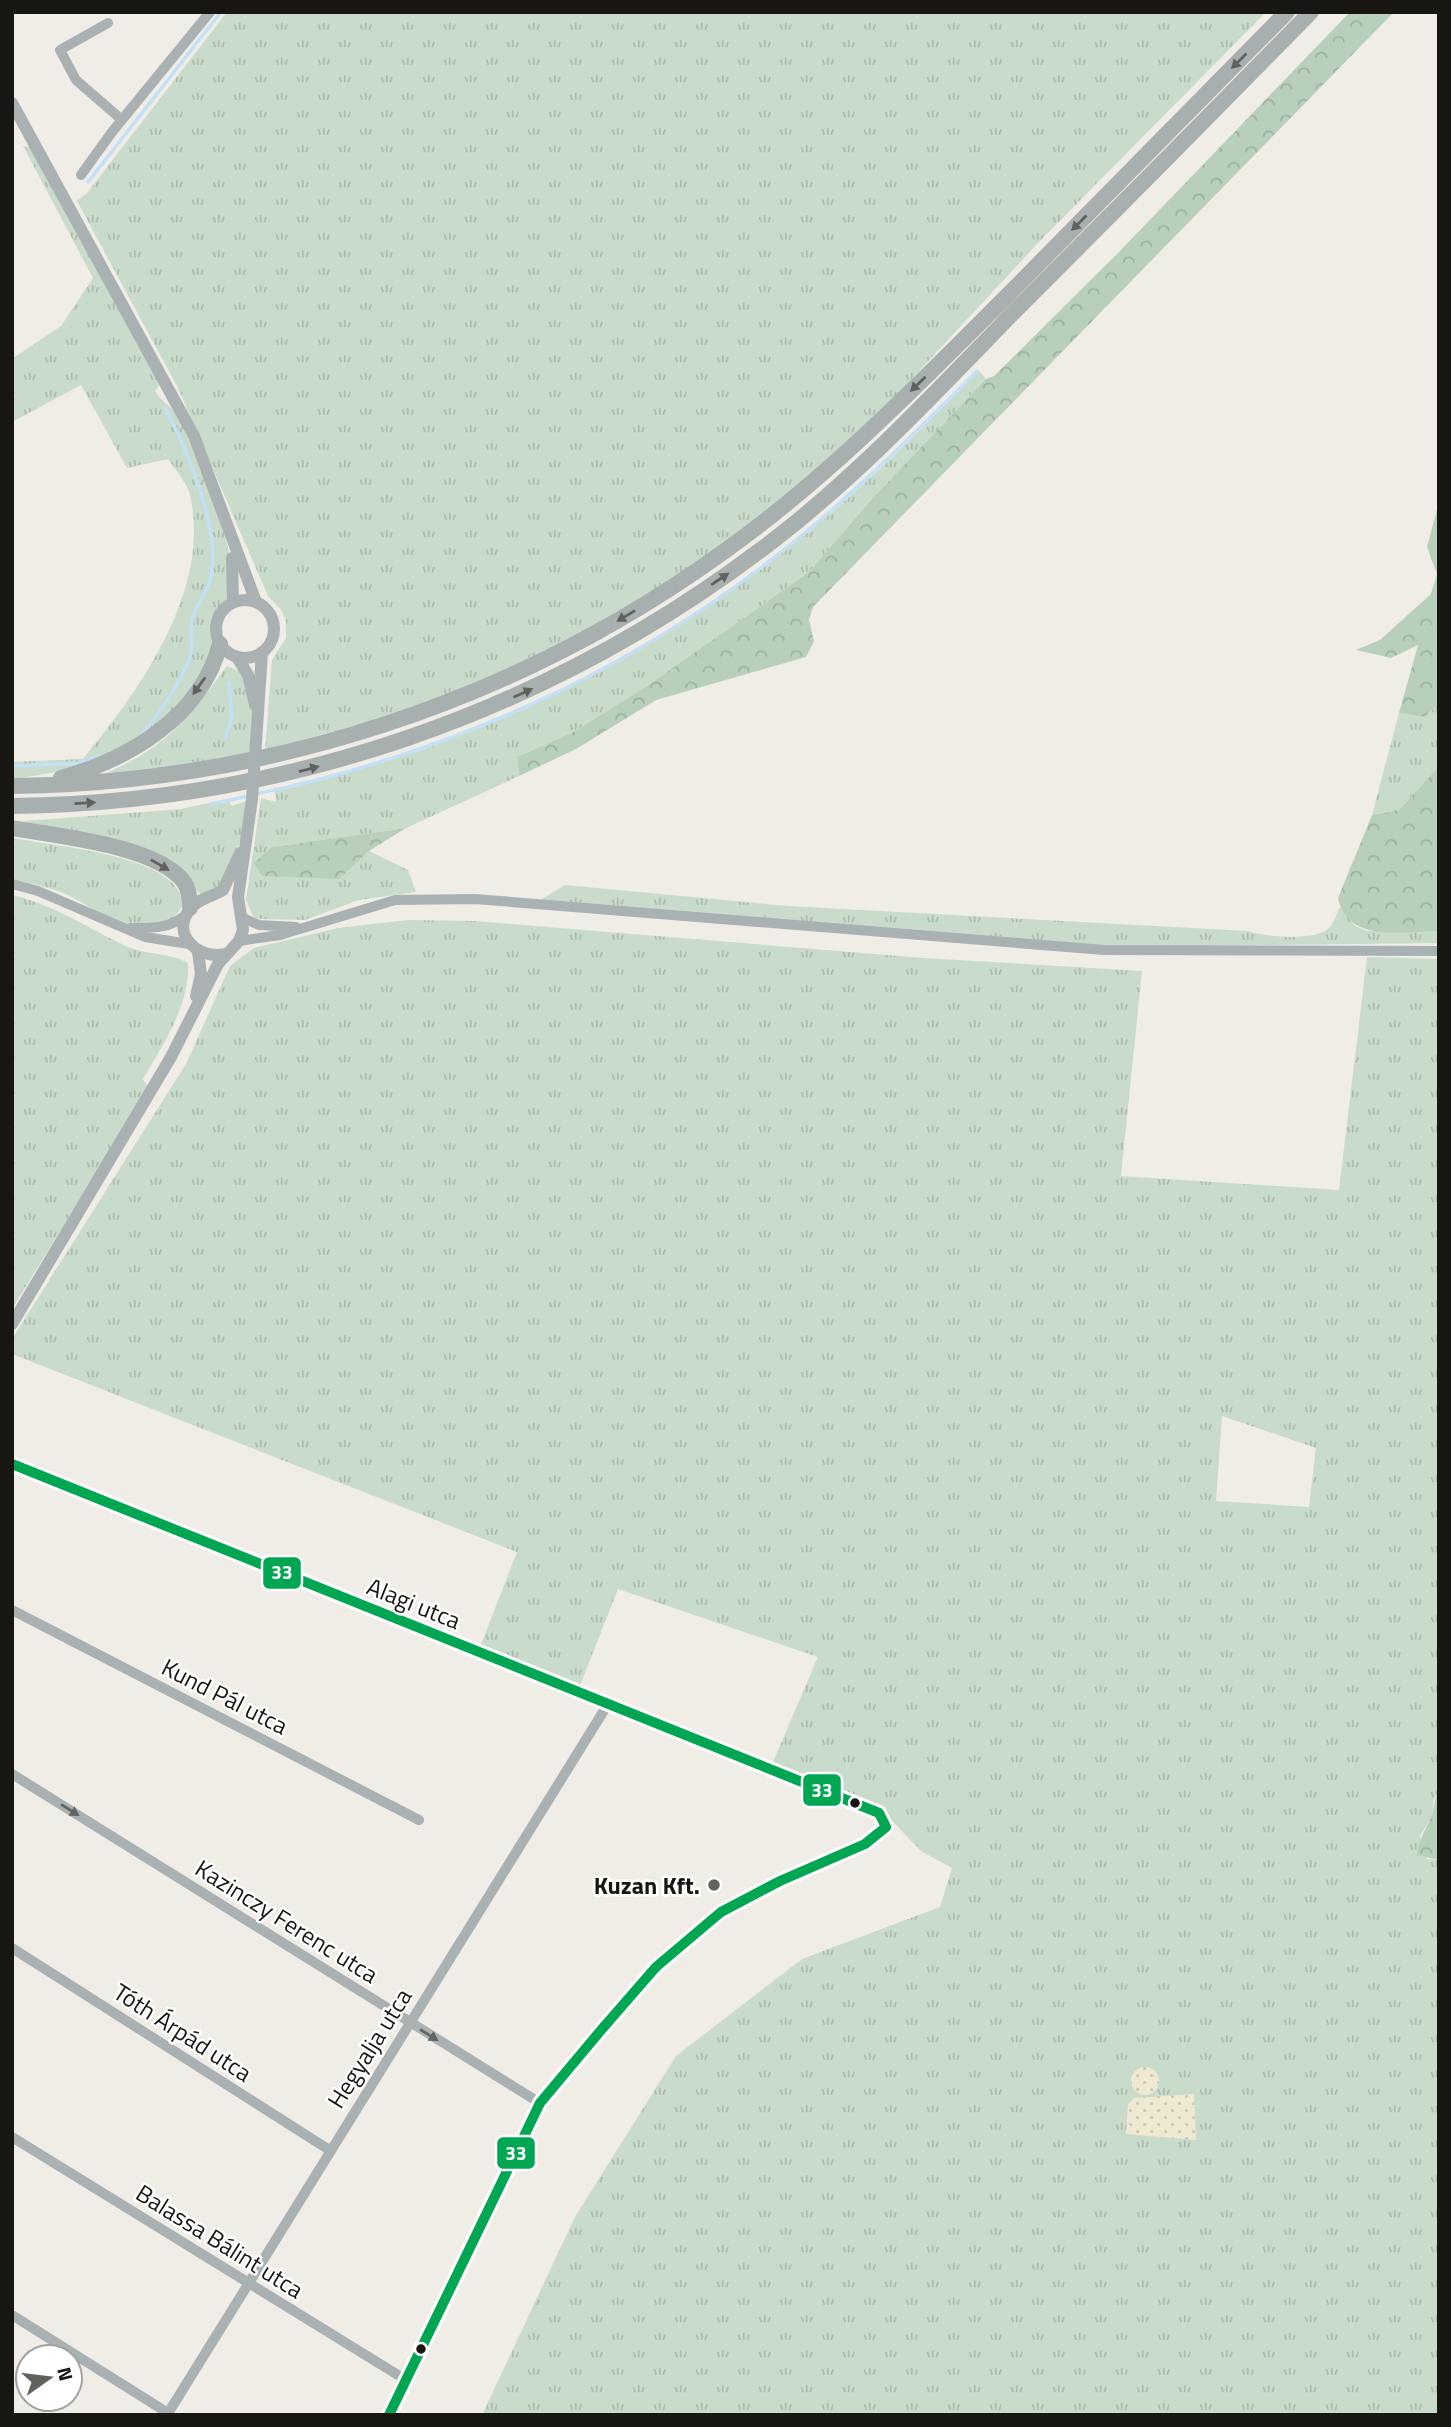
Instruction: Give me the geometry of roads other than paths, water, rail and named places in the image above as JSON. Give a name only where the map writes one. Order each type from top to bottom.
[{"type":"highway","points":[[12,786],[185,773],[290,752],[350,736],[422,713],[535,666],[661,595],[723,553],[853,446],[967,336],[1287,12]]},
{"type":"highway","points":[[12,806],[100,803],[190,793],[296,772],[357,755],[416,737],[545,683],[671,613],[766,546],[867,460],[1311,12]]},
{"type":"highway","points":[[32,785],[97,768],[146,742],[175,716],[201,685],[215,662],[220,644]]},
{"type":"highway","points":[[12,828],[107,845],[153,860],[186,884],[188,911]]},
{"type":"street","points":[[82,174],[112,132],[210,12]]},
{"type":"street","points":[[108,23],[60,50],[76,80],[122,120]]},
{"type":"street","points":[[12,103],[194,436],[229,537],[256,602],[268,611],[273,625],[271,640],[262,652],[252,799],[240,914],[243,930],[239,941],[225,954],[65,1241],[12,1324]]},
{"type":"street","points":[[229,537],[234,573],[233,602]]},
{"type":"street","points":[[256,602],[233,602],[225,608],[216,625],[220,644],[237,657],[247,675],[257,714]]},
{"type":"street","points":[[237,657],[246,658],[262,652]]},
{"type":"street","points":[[124,928],[161,928],[174,924],[188,911],[212,897],[228,883],[246,837]]},
{"type":"street","points":[[12,884],[38,891],[145,937],[216,956],[225,954]]},
{"type":"street","points":[[212,897],[231,903],[240,914],[275,927],[307,927]]},
{"type":"street","points":[[239,941],[280,935],[395,900],[475,898],[1104,950],[1439,951]]},
{"type":"street","points":[[188,911],[184,924],[201,974],[188,1023]]},
{"type":"street","name":"Alagi utca","points":[[12,1464],[879,1813],[886,1827],[865,1844],[780,1881],[721,1912],[693,1933],[656,1967],[540,2104]]},
{"type":"street","name":"Kund Pál utca","points":[[12,1610],[419,1820]]},
{"type":"street","name":"Hegyalja utca","points":[[167,2414],[608,1704]]},
{"type":"street","name":"Kazinczy Ferenc utca","points":[[12,1774],[540,2104]]},
{"type":"street","name":"Tóth Árpád utca","points":[[12,1948],[331,2151]]},
{"type":"street","points":[[389,2415],[540,2104]]},
{"type":"street","name":"Balassa Bálint utca","points":[[12,2137],[405,2380]]},
{"type":"street","points":[[12,2315],[167,2414]]},
{"type":"waterway","points":[[88,182],[221,12]]},
{"type":"waterway","points":[[255,794],[325,778],[460,734],[526,707],[653,641],[771,560],[825,516],[977,371]]},
{"type":"waterway","points":[[141,735],[170,696],[188,662],[192,649],[192,621],[211,576],[213,556],[207,512],[200,489],[165,408]]},
{"type":"waterway","points":[[226,737],[232,716],[229,683]]},
{"type":"waterway","points":[[12,766],[81,763],[100,756]]},
{"type":"waterway","points":[[211,804],[248,796]]},
{"type":"place","name":"Kuzan Kft.","points":[[714,1885]]}]
